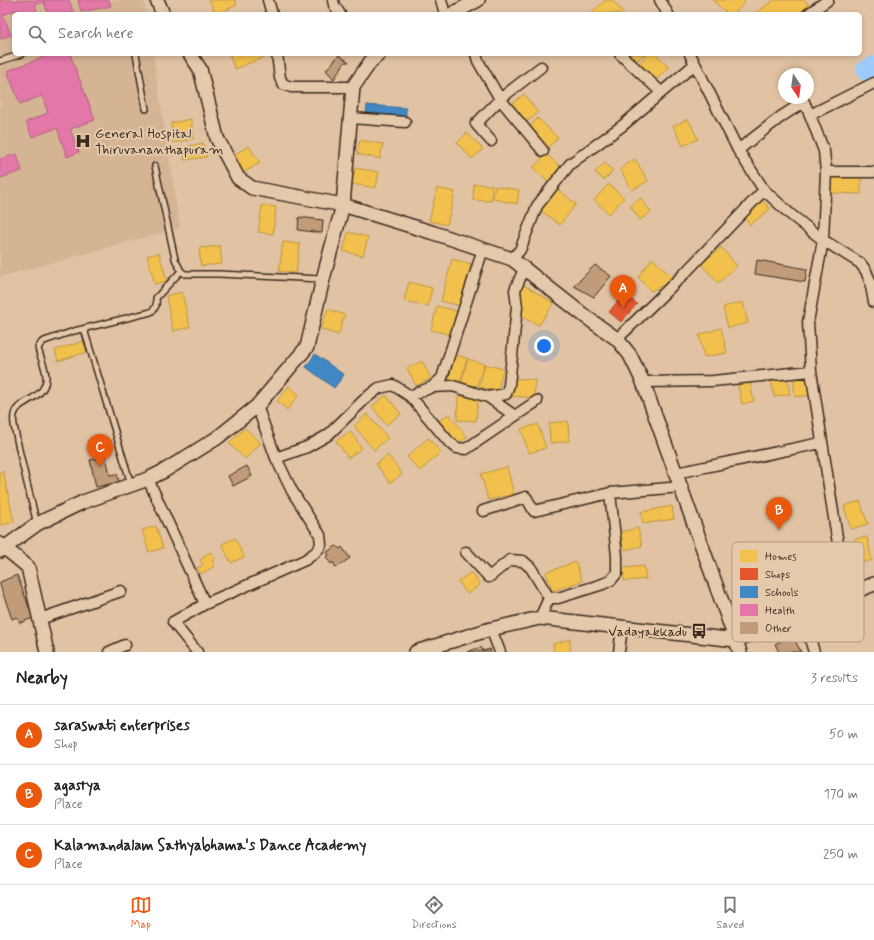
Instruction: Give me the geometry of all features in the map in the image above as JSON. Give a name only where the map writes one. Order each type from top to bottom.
[{"type":"street","points":[[157,0],[162,12]]},
{"type":"street","points":[[268,0],[271,12]]},
{"type":"street","points":[[333,0],[334,5],[339,12]]},
{"type":"street","points":[[441,0],[444,12]]},
{"type":"street","points":[[460,12],[478,0]]},
{"type":"street","points":[[660,0],[667,12]]},
{"type":"street","points":[[811,12],[828,0]]},
{"type":"street","points":[[191,56],[200,69],[217,138],[238,178],[252,188],[343,206],[512,259],[617,339],[630,355],[643,382],[732,629]]},
{"type":"street","points":[[277,56],[280,78],[283,84],[291,86],[353,87]]},
{"type":"street","points":[[47,652],[28,567],[1,547],[37,524],[83,502],[164,472],[217,438],[257,406],[307,347],[323,279],[343,206],[353,87],[372,56]]},
{"type":"street","points":[[477,56],[500,99],[543,150]]},
{"type":"street","points":[[622,56],[661,92]]},
{"type":"street","points":[[691,56],[738,150],[764,190],[790,214],[823,240],[860,263],[866,271],[870,281],[874,302]]},
{"type":"street","points":[[512,259],[520,250],[537,206],[570,164],[622,126],[695,64]]},
{"type":"street","points":[[491,141],[476,124],[500,99],[541,67]]},
{"type":"street","points":[[810,115],[874,83]]},
{"type":"street","points":[[738,150],[782,116],[804,102],[824,151],[826,172],[823,240],[808,322],[811,371],[838,542]]},
{"type":"street","points":[[351,118],[405,122]]},
{"type":"street","points":[[826,172],[874,172]]},
{"type":"street","points":[[617,339],[685,273],[764,190]]},
{"type":"street","points":[[432,387],[442,378],[446,368],[483,249]]},
{"type":"street","points":[[488,397],[506,394],[508,389],[516,307],[515,290],[524,269]]},
{"type":"street","points":[[643,382],[713,381],[811,371]]},
{"type":"street","points":[[276,458],[307,447],[328,435],[366,398],[379,388],[394,385],[410,396],[449,442],[457,448],[466,449],[537,402]]},
{"type":"street","points":[[410,396],[432,387],[453,386],[488,397],[515,416]]},
{"type":"street","points":[[197,652],[173,622],[205,604],[305,560],[316,552],[322,545],[320,535],[292,491],[276,458],[257,406]]},
{"type":"street","points":[[676,473],[822,443]]},
{"type":"street","points":[[148,479],[205,604]]},
{"type":"street","points":[[484,511],[526,497],[534,511],[610,493],[681,486]]},
{"type":"street","points":[[549,598],[558,598],[603,584],[611,580],[617,574],[617,556],[610,493]]},
{"type":"street","points":[[466,552],[489,577],[510,560],[523,561],[531,568],[549,598]]},
{"type":"street","points":[[864,588],[874,584]]},
{"type":"street","points":[[40,619],[121,591]]},
{"type":"street","points":[[540,618],[549,598]]},
{"type":"street","points":[[416,652],[491,629],[540,618],[622,627],[738,646]]},
{"type":"street","points":[[619,652],[622,627]]},
{"type":"street","points":[[491,629],[500,652]]},
{"type":"street","points":[[811,642],[814,652]]},
{"type":"street","points":[[109,652],[126,645]]},
{"type":"lane","points":[[0,61],[16,56]]},
{"type":"lane","points":[[136,56],[146,109]]},
{"type":"lane","points":[[155,166],[175,259],[180,272],[185,274],[219,274],[323,279]]},
{"type":"lane","points":[[37,524],[23,468],[14,425],[14,415],[21,405],[41,393],[44,386],[46,379],[38,348],[42,342],[84,328],[151,312],[157,304],[156,298],[180,272]]},
{"type":"lane","points":[[84,328],[131,484]]},
{"type":"shaded area","name":"General Hospital Thiruvananthapuram","points":[[0,0],[143,0],[146,12],[12,12],[12,56],[153,56],[180,228],[0,277]]},
{"type":"building: Homes","points":[[209,0],[235,0],[237,5],[221,12],[215,12]]},
{"type":"building: Homes","points":[[606,0],[612,0],[623,12],[592,12]]},
{"type":"building: Homes","points":[[712,0],[743,0],[745,2],[736,12],[726,12]]},
{"type":"building: Homes","points":[[774,0],[805,0],[811,9],[807,12],[757,12]]},
{"type":"building: Homes","points":[[230,56],[265,56],[265,57],[235,69]]},
{"type":"building: Homes","points":[[630,56],[642,56],[635,62]]},
{"type":"building: Homes","points":[[647,56],[658,56],[669,68],[653,82],[637,65]]},
{"type":"building: Homes","points":[[524,94],[538,113],[524,124],[509,106]]},
{"type":"building: Homes","points":[[538,118],[558,138],[546,149],[527,129]]},
{"type":"building: Homes","points":[[191,119],[193,139],[173,143],[171,123]]},
{"type":"building: Homes","points":[[688,119],[698,139],[683,146],[673,126]]},
{"type":"building: Homes","points":[[467,133],[483,149],[472,159],[457,143]]},
{"type":"building: Homes","points":[[360,140],[383,144],[380,159],[357,154]]},
{"type":"building: Homes","points":[[203,143],[207,157],[184,160],[185,147]]},
{"type":"building: Homes","points":[[249,146],[260,163],[243,173],[232,156]]},
{"type":"building: Homes","points":[[546,154],[561,167],[548,182],[533,168]]},
{"type":"building: Homes","points":[[635,159],[648,181],[632,190],[620,169]]},
{"type":"building: Homes","points":[[605,163],[613,171],[604,180],[595,172]]},
{"type":"building: Homes","points":[[355,168],[379,172],[376,188],[352,184]]},
{"type":"building: Homes","points":[[830,176],[861,177],[861,194],[830,193]]},
{"type":"building: Homes","points":[[474,184],[492,185],[492,201],[473,200]]},
{"type":"building: Homes","points":[[609,184],[624,198],[609,214],[594,200]]},
{"type":"building: Homes","points":[[495,186],[519,190],[517,204],[493,199]]},
{"type":"building: Homes","points":[[437,188],[455,192],[447,225],[429,221]]},
{"type":"building: Homes","points":[[556,188],[576,204],[560,225],[539,209]]},
{"type":"building: Homes","points":[[641,198],[651,212],[640,220],[630,206]]},
{"type":"building: Homes","points":[[762,200],[770,209],[750,225],[743,215]]},
{"type":"building: Homes","points":[[262,205],[276,207],[273,234],[258,232]]},
{"type":"building: Homes","points":[[348,232],[368,237],[363,256],[343,251]]},
{"type":"building: Homes","points":[[283,242],[300,244],[296,273],[279,271]]},
{"type":"building: Homes","points":[[220,246],[222,264],[201,266],[199,248]]},
{"type":"building: Homes","points":[[721,247],[737,266],[718,283],[701,264]]},
{"type":"building: Homes","points":[[159,253],[167,281],[155,284],[147,256]]},
{"type":"building: Homes","points":[[652,258],[675,280],[651,291],[638,277]]},
{"type":"building: Homes","points":[[452,259],[472,264],[461,306],[441,301]]},
{"type":"building: Homes","points":[[409,282],[432,288],[428,306],[404,301]]},
{"type":"building: Homes","points":[[524,285],[554,303],[539,325],[520,316],[518,297]]},
{"type":"building: Homes","points":[[182,292],[190,327],[173,331],[166,296]]},
{"type":"building: Homes","points":[[743,302],[748,323],[728,328],[723,307]]},
{"type":"building: Homes","points":[[437,306],[457,311],[452,335],[431,330]]},
{"type":"building: Homes","points":[[328,309],[345,315],[338,335],[321,329]]},
{"type":"building: Homes","points":[[721,328],[727,353],[704,357],[699,335]]},
{"type":"building: Homes","points":[[84,341],[87,352],[58,361],[55,350]]},
{"type":"building: Homes","points":[[452,354],[467,358],[460,383],[443,379]]},
{"type":"building: Homes","points":[[468,359],[484,364],[477,386],[461,384]]},
{"type":"building: Homes","points":[[422,361],[431,378],[416,386],[407,368]]},
{"type":"building: Homes","points":[[485,364],[503,369],[498,391],[479,387]]},
{"type":"building: Homes","points":[[807,374],[810,395],[795,397],[793,376]]},
{"type":"building: Homes","points":[[787,377],[790,394],[774,397],[771,379]]},
{"type":"building: Homes","points":[[513,378],[535,380],[534,398],[512,396]]},
{"type":"building: Homes","points":[[749,379],[754,401],[742,404],[737,381]]},
{"type":"building: Homes","points":[[289,386],[299,395],[287,410],[277,401]]},
{"type":"building: Homes","points":[[386,395],[401,414],[386,425],[372,406]]},
{"type":"building: Homes","points":[[458,396],[478,397],[476,421],[457,420]]},
{"type":"building: Homes","points":[[367,414],[388,438],[374,450],[354,426]]},
{"type":"building: Homes","points":[[449,414],[467,437],[456,445],[437,422]]},
{"type":"building: Homes","points":[[568,421],[569,441],[550,443],[549,423]]},
{"type":"building: Homes","points":[[538,424],[546,448],[529,453],[521,429]]},
{"type":"building: Homes","points":[[245,428],[261,443],[245,459],[229,443]]},
{"type":"building: Homes","points":[[350,431],[362,448],[348,458],[336,441]]},
{"type":"building: Homes","points":[[428,438],[441,452],[420,471],[407,457]]},
{"type":"building: Homes","points":[[388,455],[402,474],[390,483],[376,464]]},
{"type":"building: Homes","points":[[507,467],[514,494],[488,500],[481,474]]},
{"type":"building: Homes","points":[[3,471],[14,522],[0,525],[0,472]]},
{"type":"building: Homes","points":[[860,501],[868,524],[851,529],[844,506]]},
{"type":"building: Homes","points":[[672,506],[674,519],[643,524],[641,512]]},
{"type":"building: Homes","points":[[156,526],[163,548],[149,552],[142,530]]},
{"type":"building: Homes","points":[[638,528],[642,546],[624,550],[620,532]]},
{"type":"building: Homes","points":[[867,537],[872,560],[864,562],[864,542],[856,542],[855,539]]},
{"type":"building: Homes","points":[[235,538],[244,557],[231,563],[222,544]]},
{"type":"building: Homes","points":[[211,552],[215,559],[212,561],[215,566],[201,574],[197,568],[203,565],[200,560],[204,558],[203,556]]},
{"type":"building: Homes","points":[[576,562],[582,581],[552,591],[546,572]]},
{"type":"building: Homes","points":[[644,566],[646,579],[624,581],[623,568]]},
{"type":"building: Homes","points":[[472,572],[480,585],[467,594],[458,581]]},
{"type":"building: Homes","points":[[570,639],[570,652],[554,652],[553,644]]},
{"type":"building: Shops","points":[[624,293],[637,304],[621,322],[609,312]]},
{"type":"building: Schools","points":[[367,105],[406,108],[406,119],[366,117]]},
{"type":"building: Schools","points":[[315,354],[344,375],[334,388],[306,367]]},
{"type":"building: Health","points":[[0,0],[69,0],[73,12],[47,12],[44,2],[35,5],[37,12],[17,12],[16,10],[3,15],[11,35],[0,39]]},
{"type":"building: Health","points":[[78,0],[109,0],[111,6],[81,12]]},
{"type":"building: Health","points":[[47,56],[71,56],[95,120],[70,129],[79,152],[67,157],[57,128],[32,137],[26,122],[48,113],[42,96],[20,104],[7,71]]},
{"type":"building: Health","points":[[17,154],[22,171],[0,178],[0,159]]},
{"type":"building: Other","points":[[338,56],[349,62],[345,62],[334,79],[326,70]]},
{"type":"building: Other","points":[[299,217],[323,220],[322,233],[298,230]]},
{"type":"building: Other","points":[[757,260],[807,269],[805,282],[755,274]]},
{"type":"building: Other","points":[[595,265],[611,276],[594,297],[574,286]]},
{"type":"building: Other","points":[[106,457],[110,475],[117,474],[119,482],[96,487],[90,460]]},
{"type":"building: Other","points":[[247,466],[252,476],[233,486],[228,476]]},
{"type":"building: Other","points":[[336,546],[340,549],[342,547],[350,558],[336,568],[333,562],[331,564],[326,557],[329,555],[327,552]]},
{"type":"building: Other","points":[[17,575],[33,618],[20,623],[17,617],[12,619],[0,585],[0,582]]},
{"type":"building: Other","points":[[779,642],[796,642],[801,652],[779,652],[775,644]]},
{"type":"building: Other","points":[[481,647],[483,651],[490,649],[491,652],[467,652]]},
{"type":"waterway","points":[[867,70],[874,67]]},
{"type":"place","name":"General Hospital Thiruvananthapuram","points":[[83,141]]},
{"type":"place","name":"saraswati enterprises","points":[[623,308]]},
{"type":"place","name":"Kalamandalam Sathyabhama's Dance Academy","points":[[100,467]]},
{"type":"place","name":"agastya","points":[[779,530]]},
{"type":"place","name":"Vadayakkadu","points":[[699,631]]}]
